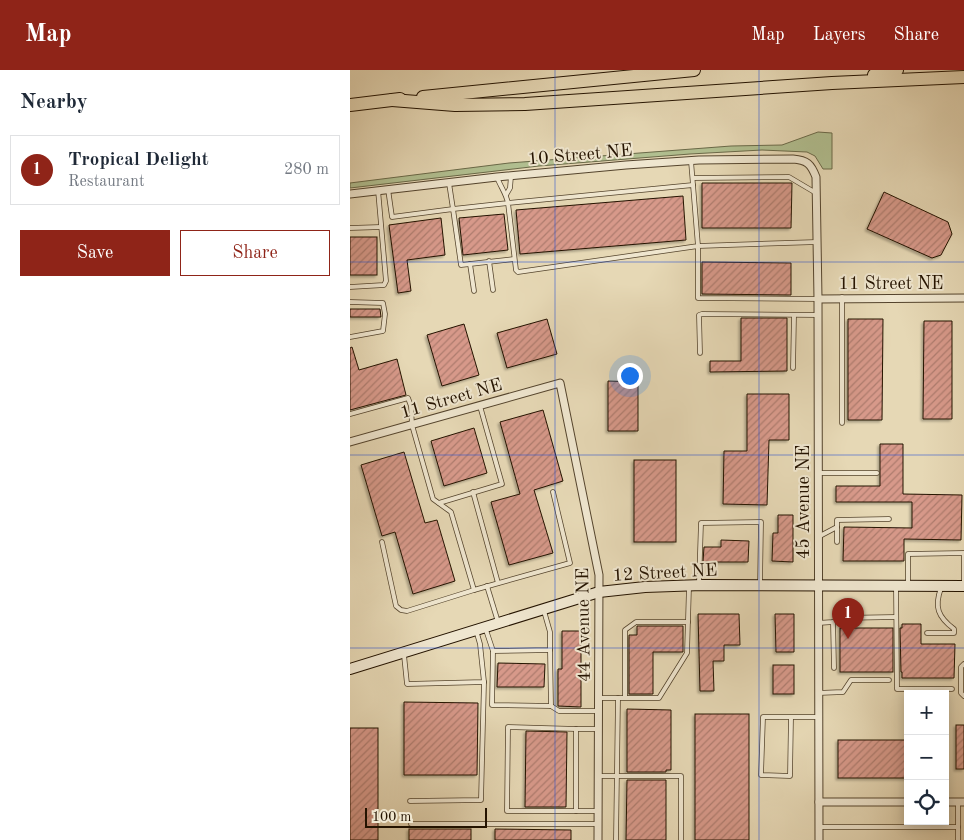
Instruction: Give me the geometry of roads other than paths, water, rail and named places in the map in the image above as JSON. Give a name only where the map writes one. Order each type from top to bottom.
[{"type":"highway","points":[[350,105],[694,70]]},
{"type":"highway","points":[[832,83],[897,70]]},
{"type":"highway","points":[[392,100],[455,105],[525,104],[832,83],[964,77]]},
{"type":"street","name":"10 Street NE","points":[[350,194],[626,164],[793,159],[804,160],[811,165]]},
{"type":"street","name":"45 Avenue NE","points":[[811,165],[816,177],[817,193],[819,840]]},
{"type":"street","name":"11 Street NE","points":[[818,299],[964,298]]},
{"type":"street","name":"11 Street NE","points":[[350,442],[560,383]]},
{"type":"street","name":"44 Avenue NE","points":[[560,383],[599,575],[598,840]]},
{"type":"street","name":"12 Street NE","points":[[350,669],[599,592],[645,587],[694,586],[964,586]]},
{"type":"street","points":[[819,802],[904,802]]},
{"type":"lane","points":[[691,161],[698,246],[698,298],[818,299]]},
{"type":"lane","points":[[506,195],[510,188],[511,175]]},
{"type":"lane","points":[[497,177],[508,203],[516,270],[522,273],[698,246],[817,242]]},
{"type":"lane","points":[[693,178],[788,178],[817,193]]},
{"type":"lane","points":[[449,182],[460,265],[514,259]]},
{"type":"lane","points":[[388,189],[392,217],[508,203],[693,186]]},
{"type":"lane","points":[[350,287],[384,285],[386,281],[378,190]]},
{"type":"lane","points":[[350,228],[381,227]]},
{"type":"lane","points":[[489,262],[492,290]]},
{"type":"lane","points":[[470,264],[474,291]]},
{"type":"lane","points":[[842,298],[842,423]]},
{"type":"lane","points":[[350,302],[383,303],[385,314],[383,331],[350,337]]},
{"type":"lane","points":[[700,353],[700,315],[818,315]]},
{"type":"lane","points":[[793,368],[794,315]]},
{"type":"lane","points":[[350,414],[408,398],[411,406],[412,425],[433,499],[451,512],[474,590]]},
{"type":"lane","points":[[438,503],[502,484],[480,406]]},
{"type":"lane","points":[[818,473],[877,473]]},
{"type":"lane","points":[[473,492],[498,583]]},
{"type":"lane","points":[[382,542],[396,606],[401,610],[407,611],[486,586],[570,563],[553,492]]},
{"type":"lane","points":[[837,542],[837,520],[889,519]]},
{"type":"lane","points":[[599,698],[659,698],[687,653],[688,622],[701,523],[761,522],[760,586]]},
{"type":"lane","points":[[818,537],[837,527]]},
{"type":"lane","points":[[908,586],[908,554],[964,553],[964,586]]},
{"type":"lane","points":[[486,586],[498,623]]},
{"type":"lane","points":[[896,586],[897,689],[952,689]]},
{"type":"lane","points":[[927,633],[954,633],[954,629],[943,621],[938,610],[937,597],[942,586]]},
{"type":"lane","points":[[544,609],[550,632],[551,706]]},
{"type":"lane","points":[[818,623],[833,622],[839,618],[896,617]]},
{"type":"lane","points":[[625,697],[625,630],[636,622],[688,622]]},
{"type":"lane","points":[[833,622],[834,668]]},
{"type":"lane","points":[[481,629],[493,651],[492,705],[551,706],[559,711],[599,711]]},
{"type":"lane","points":[[410,801],[481,800],[484,682],[480,644],[481,629]]},
{"type":"lane","points":[[493,651],[550,650]]},
{"type":"lane","points":[[404,652],[407,684],[484,682]]},
{"type":"lane","points":[[964,664],[961,667],[961,694],[964,696]]},
{"type":"lane","points":[[818,693],[843,692],[851,680],[889,680]]},
{"type":"lane","points":[[616,840],[618,698]]},
{"type":"lane","points":[[791,717],[790,776],[761,775],[763,717],[791,717],[818,717]]},
{"type":"lane","points":[[598,729],[508,727],[508,811],[598,811]]},
{"type":"lane","points":[[576,729],[576,811]]},
{"type":"lane","points":[[598,776],[681,776],[681,840]]},
{"type":"lane","points":[[958,840],[958,820],[961,802]]},
{"type":"lane","points":[[958,820],[964,820]]},
{"type":"lane","points":[[411,824],[598,824]]},
{"type":"lane","points":[[819,827],[958,827]]},
{"type":"place","name":"Tropical Delight","points":[[848,639]]}]
